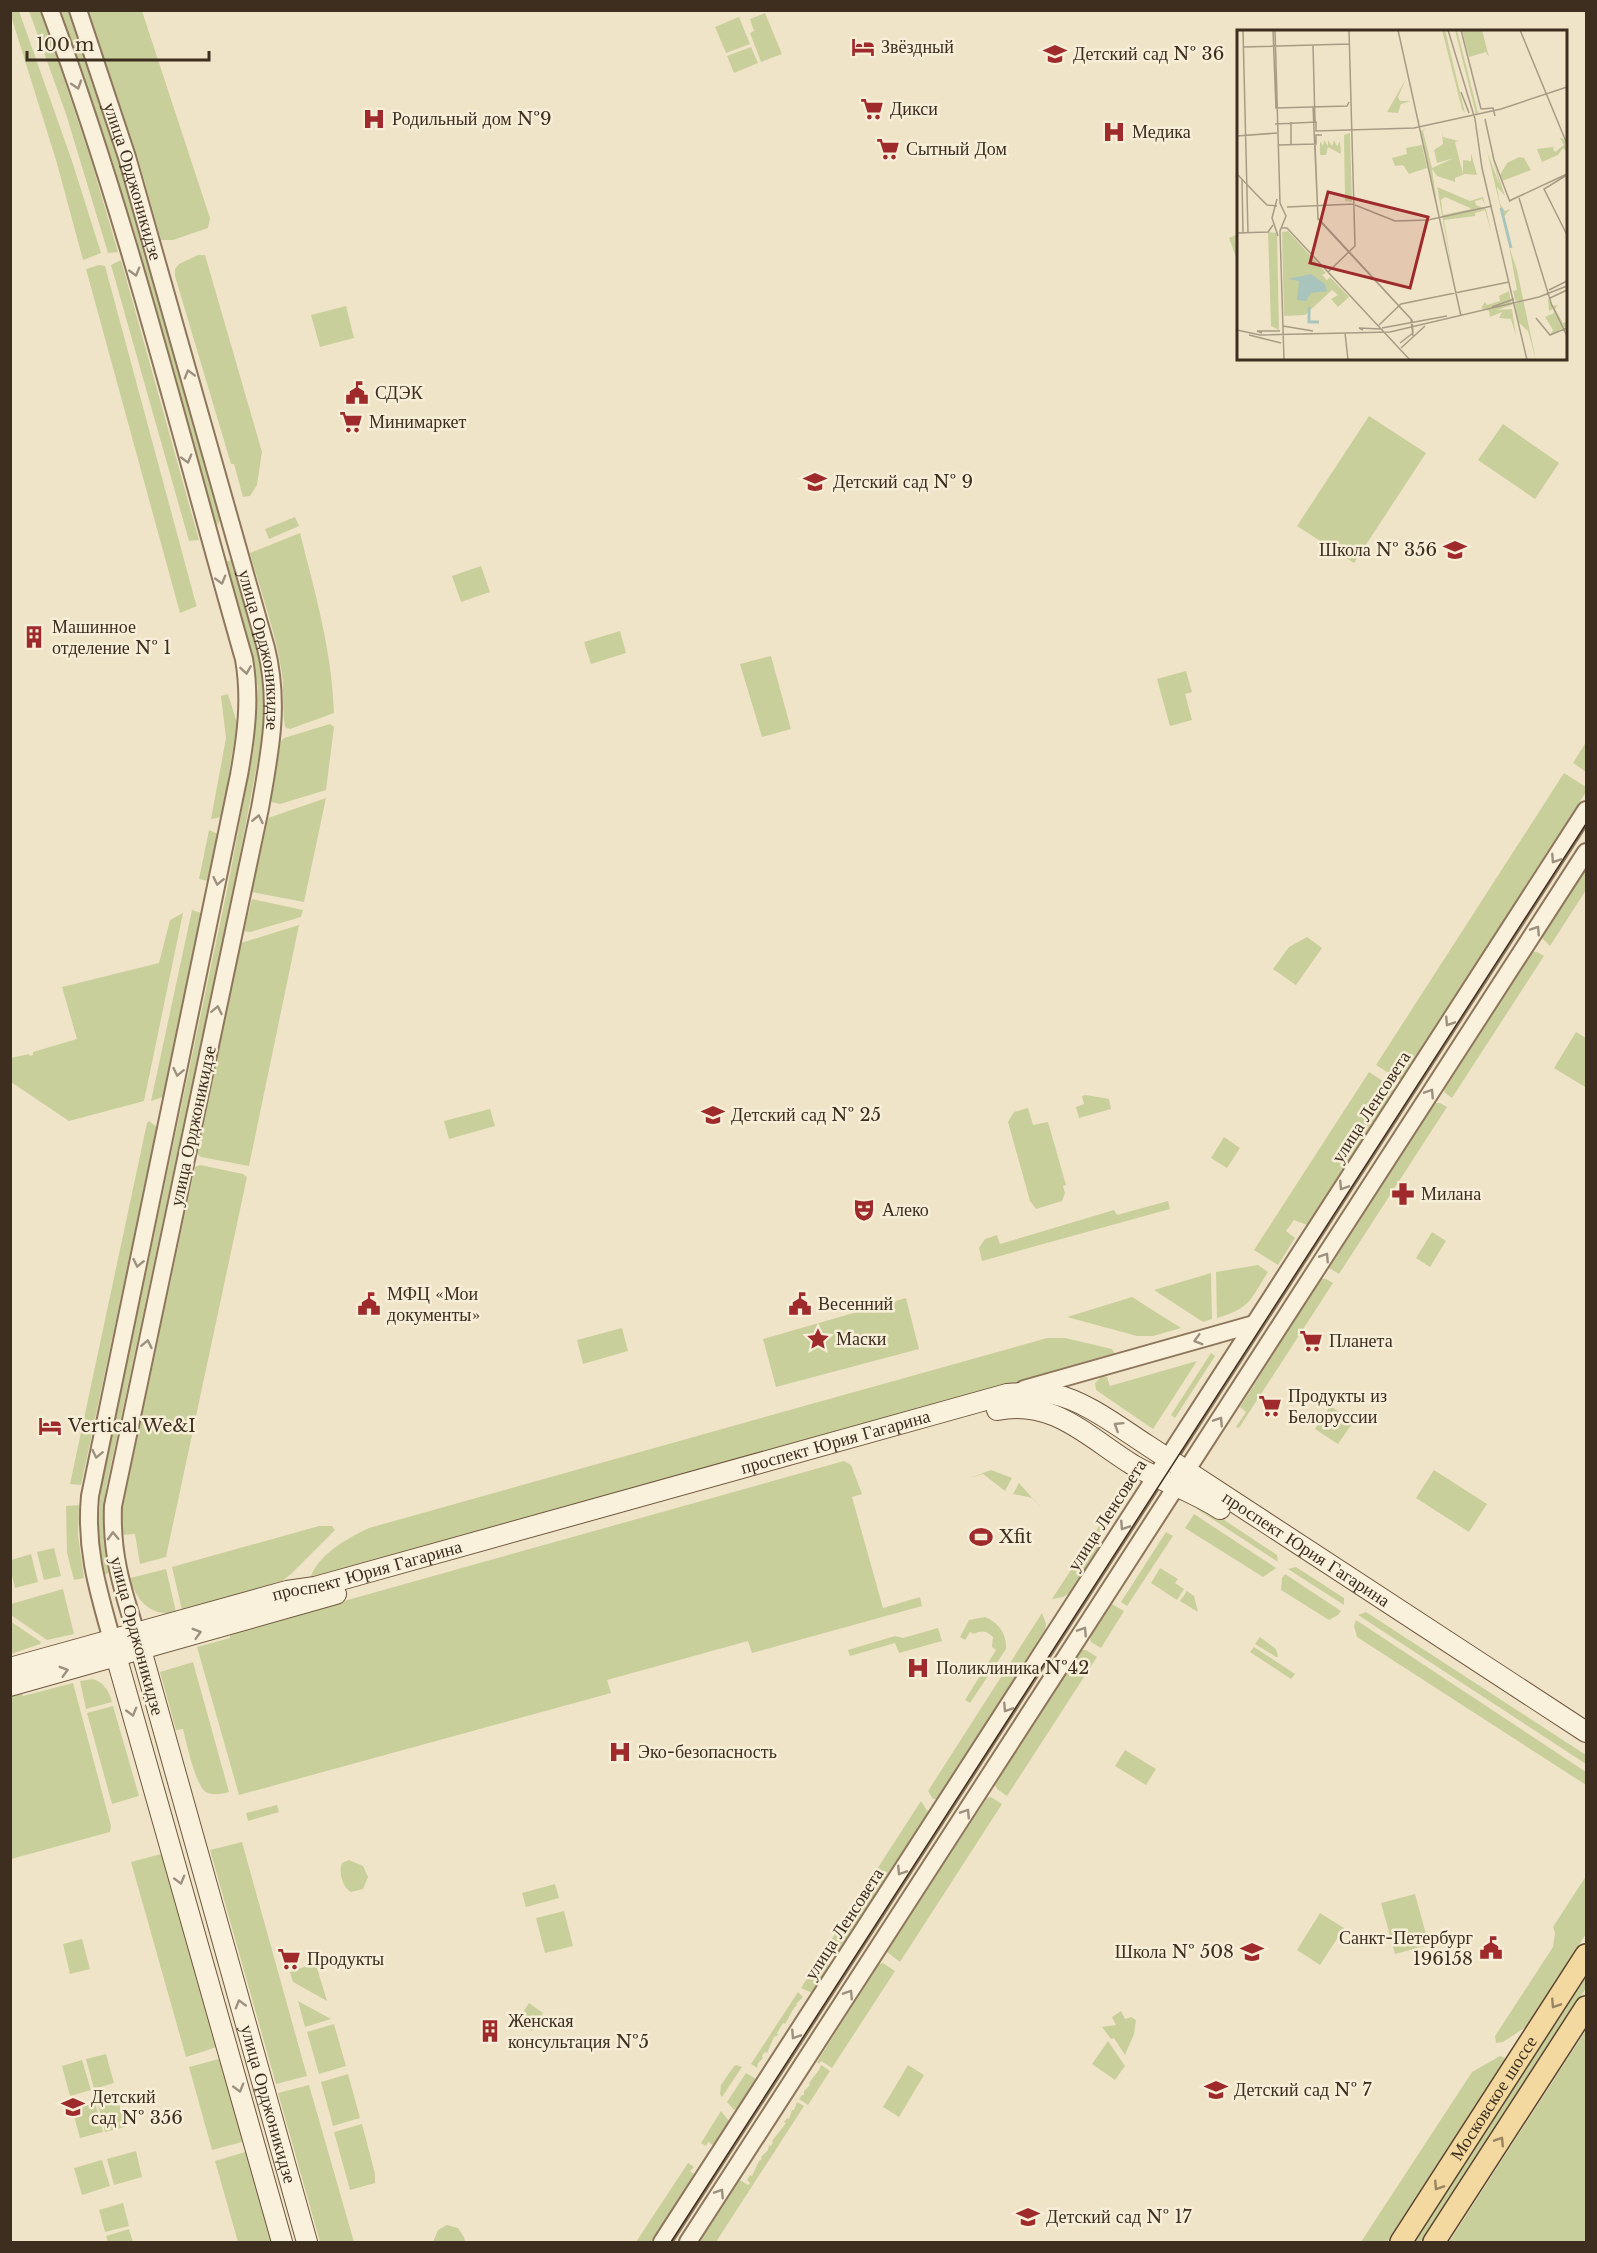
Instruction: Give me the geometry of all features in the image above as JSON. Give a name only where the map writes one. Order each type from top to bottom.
[{"type":"main road","name":"проспект Юрия Гагарина","points":[[138,1641],[287,1591],[336,1581],[1006,1394],[1043,1393],[1066,1398],[1098,1414],[1167,1457],[1182,1478],[1212,1504],[1587,1748]]},
{"type":"main road","name":"проспект Юрия Гагарина","points":[[10,1686],[138,1641],[975,1415],[1010,1407],[1028,1407],[1055,1415],[1155,1476],[1182,1478],[1209,1486],[1587,1732]]},
{"type":"main road","name":"улица Орджоникидзе","points":[[138,1641],[307,2242]]},
{"type":"main road","name":"проспект Юрия Гагарина","points":[[10,1668],[114,1648]]},
{"type":"main road","name":"улица Орджоникидзе","points":[[114,1648],[282,2242]]},
{"type":"main road","name":"Московское шоссе","points":[[1401,2242],[1587,1955]]},
{"type":"main road","name":"Московское шоссе","points":[[1434,2242],[1587,2007]]},
{"type":"street","name":"улица Орджоникидзе","points":[[50,10],[89,122],[130,253],[244,659],[248,691],[248,720],[240,775],[90,1496],[88,1530],[91,1558],[114,1648]]},
{"type":"street","name":"улица Орджоникидзе","points":[[78,10],[127,157],[158,263],[266,648],[272,675],[274,705],[273,733],[260,808],[113,1506],[113,1548],[138,1641]]},
{"type":"street","name":"улица Ленсовета","points":[[662,2242],[1587,810]]},
{"type":"street","points":[[688,2242],[1587,852]]},
{"type":"street","points":[[1006,1394],[1254,1324],[1273,1337]]},
{"type":"green space","points":[[10,11],[19,11],[72,161],[101,253],[83,260],[56,160]]},
{"type":"green space","points":[[29,11],[40,11],[47,28],[90,157],[118,252],[108,253],[66,114]]},
{"type":"green space","points":[[60,11],[68,11],[126,184],[220,519],[218,525],[214,521],[112,160]]},
{"type":"green space","points":[[88,11],[142,11],[210,218],[208,228],[173,240],[161,240],[138,158]]},
{"type":"green space","points":[[765,13],[782,54],[761,62],[750,33],[754,31],[750,19]]},
{"type":"green space","points":[[739,17],[750,44],[726,53],[715,27]]},
{"type":"green space","points":[[751,47],[758,63],[734,73],[727,56]]},
{"type":"green space","points":[[1237,234],[1237,260],[1229,238]]},
{"type":"green space","points":[[198,255],[205,255],[262,452],[257,485],[250,496],[243,497],[234,464],[231,464],[175,276],[175,269],[179,264]]},
{"type":"green space","points":[[121,260],[199,540],[189,541],[111,265]]},
{"type":"green space","points":[[99,265],[105,266],[197,606],[180,613],[86,269]]},
{"type":"green space","points":[[346,306],[354,338],[320,347],[311,315]]},
{"type":"green space","points":[[1369,416],[1426,453],[1354,563],[1297,526]]},
{"type":"green space","points":[[1503,424],[1559,463],[1535,499],[1478,460]]},
{"type":"green space","points":[[295,517],[299,526],[269,539],[265,529]]},
{"type":"green space","points":[[300,533],[326,644],[334,713],[290,729],[286,728],[285,724],[283,679],[276,643],[250,553]]},
{"type":"green space","points":[[231,560],[262,668],[264,728],[233,891],[106,1488],[103,1529],[109,1573],[103,1575],[98,1530],[101,1487],[227,890],[253,752],[258,687],[225,562]]},
{"type":"green space","points":[[481,566],[490,592],[461,602],[452,576]]},
{"type":"green space","points":[[620,631],[626,653],[591,664],[584,642]]},
{"type":"green space","points":[[771,656],[791,729],[762,737],[740,664]]},
{"type":"green space","points":[[1186,671],[1192,692],[1185,694],[1192,720],[1170,726],[1157,679]]},
{"type":"green space","points":[[228,694],[237,723],[222,817],[211,819],[226,738],[221,696]]},
{"type":"green space","points":[[330,724],[334,727],[326,790],[280,804],[271,802],[281,741],[284,738]]},
{"type":"green space","points":[[1586,742],[1586,772],[1573,763]]},
{"type":"green space","points":[[1564,773],[1586,787],[1586,792],[1402,1079],[1398,1079],[1376,1065]]},
{"type":"green space","points":[[326,798],[304,902],[252,892],[268,818]]},
{"type":"green space","points":[[209,830],[218,834],[208,881],[199,879]]},
{"type":"green space","points":[[1586,869],[1586,890],[1550,946],[1542,938]]},
{"type":"green space","points":[[252,899],[303,910],[301,917],[250,932],[244,931]]},
{"type":"green space","points":[[192,910],[201,913],[163,1097],[151,1101]]},
{"type":"green space","points":[[183,913],[144,1101],[69,1121],[11,1082],[11,1058],[29,1054],[30,1056],[33,1052],[77,1039],[62,987],[159,963],[170,920]]},
{"type":"green space","points":[[299,925],[249,1166],[201,1157],[197,1154],[241,943]]},
{"type":"green space","points":[[1307,937],[1322,948],[1296,985],[1273,969],[1289,947]]},
{"type":"green space","points":[[1533,952],[1544,956],[1452,1098],[1444,1090]]},
{"type":"green space","points":[[1576,1032],[1586,1038],[1585,1087],[1554,1068]]},
{"type":"green space","points":[[1369,1072],[1394,1090],[1307,1225],[1294,1220],[1286,1231],[1295,1238],[1278,1265],[1254,1250]]},
{"type":"green space","points":[[1082,1096],[1109,1099],[1111,1109],[1079,1118],[1076,1107],[1084,1104]]},
{"type":"green space","points":[[1435,1103],[1447,1107],[1339,1274],[1329,1268]]},
{"type":"green space","points":[[1028,1108],[1033,1125],[1048,1122],[1066,1185],[1063,1186],[1065,1193],[1062,1201],[1036,1209],[1030,1201],[1008,1122],[1014,1112]]},
{"type":"green space","points":[[490,1109],[495,1126],[449,1139],[444,1121]]},
{"type":"green space","points":[[149,1121],[157,1127],[81,1485],[70,1484],[147,1123]]},
{"type":"green space","points":[[1224,1137],[1240,1148],[1227,1168],[1211,1158]]},
{"type":"green space","points":[[200,1165],[243,1174],[247,1177],[166,1557],[140,1564],[135,1534],[122,1535],[122,1509],[195,1167]]},
{"type":"green space","points":[[1168,1201],[1170,1209],[982,1261],[979,1248],[985,1239],[997,1235],[1000,1244],[1114,1210],[1117,1215]]},
{"type":"green space","points":[[1432,1232],[1446,1241],[1430,1267],[1416,1258]]},
{"type":"green space","points":[[1258,1265],[1268,1272],[1253,1296],[1237,1311],[1217,1318],[1216,1272]]},
{"type":"green space","points":[[1211,1273],[1212,1319],[1203,1322],[1154,1290]]},
{"type":"green space","points":[[1321,1279],[1333,1283],[1239,1428],[1236,1427],[1246,1412],[1240,1407]]},
{"type":"green space","points":[[1132,1297],[1181,1328],[1153,1336],[1137,1336],[1067,1317]]},
{"type":"green space","points":[[906,1298],[919,1349],[776,1387],[763,1339]]},
{"type":"green space","points":[[622,1328],[628,1351],[583,1364],[577,1340]]},
{"type":"green space","points":[[1047,1338],[1065,1338],[1112,1349],[1115,1354],[1111,1357],[316,1579],[311,1576],[328,1553],[369,1528]]},
{"type":"green space","points":[[1211,1353],[1215,1356],[1175,1418],[1171,1415]]},
{"type":"green space","points":[[1197,1361],[1153,1429],[1096,1390],[1095,1383],[1102,1376],[1107,1377],[1110,1386]]},
{"type":"green space","points":[[1330,1406],[1354,1421],[1338,1444],[1315,1429]]},
{"type":"green space","points":[[844,1461],[851,1465],[862,1494],[852,1497],[883,1608],[920,1597],[922,1606],[752,1653],[748,1641],[607,1680],[611,1693],[239,1795],[197,1647],[230,1638],[230,1633]]},
{"type":"green space","points":[[991,1470],[1012,1478],[1005,1491],[983,1474],[970,1478]]},
{"type":"green space","points":[[1434,1470],[1487,1504],[1469,1532],[1416,1498]]},
{"type":"green space","points":[[1019,1483],[1032,1498],[1013,1494]]},
{"type":"green space","points":[[1117,1498],[1121,1500],[1096,1539],[1092,1537]]},
{"type":"green space","points":[[1200,1504],[1277,1555],[1278,1562],[1197,1509]]},
{"type":"green space","points":[[79,1505],[78,1535],[84,1578],[74,1580],[67,1553],[66,1506]]},
{"type":"green space","points":[[1194,1514],[1276,1568],[1263,1577],[1185,1528]]},
{"type":"green space","points":[[319,1526],[332,1526],[335,1530],[282,1581],[182,1610],[172,1567]]},
{"type":"green space","points":[[1166,1532],[1173,1536],[1127,1606],[1121,1602]]},
{"type":"green space","points":[[1089,1542],[1100,1549],[1070,1593],[1052,1599]]},
{"type":"green space","points":[[54,1548],[61,1576],[44,1580],[37,1552]]},
{"type":"green space","points":[[31,1554],[38,1582],[15,1588],[11,1560]]},
{"type":"green space","points":[[1296,1567],[1344,1598],[1344,1605],[1288,1569]]},
{"type":"green space","points":[[1160,1568],[1178,1579],[1175,1583],[1184,1589],[1177,1600],[1151,1583]]},
{"type":"green space","points":[[166,1569],[176,1612],[159,1612],[146,1606],[136,1593],[130,1578]]},
{"type":"green space","points":[[1285,1574],[1341,1611],[1329,1620],[1281,1590],[1282,1578]]},
{"type":"green space","points":[[63,1589],[74,1634],[47,1640],[11,1615],[11,1604]]},
{"type":"green space","points":[[1187,1591],[1194,1596],[1198,1612],[1180,1601]]},
{"type":"green space","points":[[1112,1604],[1124,1611],[1101,1648],[1091,1642],[1090,1637]]},
{"type":"green space","points":[[1366,1612],[1586,1755],[1586,1764],[1358,1615]]},
{"type":"green space","points":[[1042,1613],[1046,1624],[1045,1631],[937,1799],[933,1799],[928,1791]]},
{"type":"green space","points":[[985,1617],[1001,1630],[1006,1649],[970,1703],[965,1700],[996,1650],[992,1647],[993,1637],[986,1632],[974,1634],[970,1632],[965,1640],[960,1637],[969,1620]]},
{"type":"green space","points":[[1356,1620],[1586,1772],[1586,1785],[1357,1637],[1354,1626]]},
{"type":"green space","points":[[10,1621],[41,1642],[40,1644],[11,1654]]},
{"type":"green space","points":[[938,1628],[942,1641],[899,1653],[895,1643],[850,1656],[848,1650],[895,1636],[903,1638]]},
{"type":"green space","points":[[1260,1637],[1276,1649],[1278,1657],[1255,1644]]},
{"type":"green space","points":[[1254,1647],[1295,1674],[1291,1679],[1250,1652]]},
{"type":"green space","points":[[1082,1650],[1097,1657],[1007,1796],[995,1785]]},
{"type":"green space","points":[[193,1662],[229,1792],[226,1793],[209,1793],[202,1788],[192,1763],[183,1729],[176,1730],[160,1672]]},
{"type":"green space","points":[[93,1679],[106,1688],[112,1702],[86,1709],[80,1681]]},
{"type":"green space","points":[[73,1683],[111,1826],[110,1832],[11,1859],[11,1694],[21,1691],[23,1696]]},
{"type":"green space","points":[[113,1706],[139,1796],[112,1804],[87,1713]]},
{"type":"green space","points":[[1125,1750],[1156,1769],[1146,1785],[1115,1766]]},
{"type":"green space","points":[[991,1797],[1002,1804],[900,1962],[887,1952],[987,1798]]},
{"type":"green space","points":[[921,1801],[928,1812],[837,1953],[834,1953],[828,1945]]},
{"type":"green space","points":[[277,1805],[279,1812],[248,1821],[246,1813]]},
{"type":"green space","points":[[242,1842],[307,2076],[276,2084],[210,1850]]},
{"type":"green space","points":[[161,1854],[166,1862],[217,2047],[186,2057],[131,1862]]},
{"type":"green space","points":[[349,1860],[363,1866],[368,1877],[363,1889],[351,1892],[344,1883],[341,1867],[342,1863]]},
{"type":"green space","points":[[1586,1876],[1586,1934],[1526,2027],[1503,2042],[1496,2043],[1495,2036],[1553,1947],[1555,1933],[1553,1927]]},
{"type":"green space","points":[[555,1884],[559,1898],[526,1907],[522,1893]]},
{"type":"green space","points":[[1415,1894],[1429,1945],[1395,1954],[1381,1903]]},
{"type":"green space","points":[[564,1911],[573,1946],[545,1953],[536,1918]]},
{"type":"green space","points":[[1320,1913],[1344,1928],[1320,1965],[1297,1950]]},
{"type":"green space","points":[[82,1939],[90,1969],[70,1974],[63,1944]]},
{"type":"green space","points":[[822,1955],[829,1967],[812,1993],[801,1988]]},
{"type":"green space","points":[[883,1963],[895,1971],[832,2068],[821,2061],[819,2064],[817,2062],[879,1964]]},
{"type":"green space","points":[[312,1964],[317,1968],[327,2001],[293,1982],[290,1972]]},
{"type":"green space","points":[[1586,1976],[1586,1988],[1422,2242],[1414,2242]]},
{"type":"green space","points":[[798,1992],[803,1997],[796,2004],[785,2024],[783,2023],[757,2068],[751,2064]]},
{"type":"green space","points":[[298,2001],[331,2019],[305,2027]]},
{"type":"green space","points":[[529,2003],[543,2013],[532,2031],[517,2021]]},
{"type":"green space","points":[[1121,2011],[1125,2019],[1131,2017],[1136,2020],[1134,2034],[1125,2055],[1114,2038],[1111,2039],[1102,2027],[1116,2025],[1112,2017]]},
{"type":"green space","points":[[334,2024],[346,2066],[319,2074],[307,2032]]},
{"type":"green space","points":[[1586,2030],[1586,2242],[1449,2242]]},
{"type":"green space","points":[[1108,2041],[1125,2066],[1115,2080],[1092,2064]]},
{"type":"green space","points":[[106,2054],[114,2083],[94,2089],[86,2059]]},
{"type":"green space","points":[[1500,2056],[1505,2058],[1504,2061],[1387,2242],[1361,2242],[1472,2072]]},
{"type":"green space","points":[[219,2059],[243,2139],[242,2142],[212,2150],[189,2067]]},
{"type":"green space","points":[[82,2060],[91,2090],[70,2096],[62,2066]]},
{"type":"green space","points":[[737,2065],[742,2067],[722,2097],[721,2085]]},
{"type":"green space","points":[[821,2065],[830,2071],[808,2105],[799,2099],[804,2095],[804,2091]]},
{"type":"green space","points":[[908,2065],[924,2075],[899,2117],[883,2107]]},
{"type":"green space","points":[[746,2073],[756,2079],[737,2109],[734,2110],[727,2102]]},
{"type":"green space","points":[[348,2074],[360,2118],[333,2126],[321,2082]]},
{"type":"green space","points":[[309,2085],[354,2242],[320,2242],[278,2093]]},
{"type":"green space","points":[[117,2096],[125,2127],[105,2132],[97,2101]]},
{"type":"green space","points":[[95,2102],[103,2132],[80,2138],[72,2109]]},
{"type":"green space","points":[[797,2102],[804,2106],[716,2242],[700,2242],[740,2180],[748,2185],[750,2183],[747,2180],[750,2175],[752,2176],[761,2157],[786,2123],[784,2122],[787,2118],[789,2119]]},
{"type":"green space","points":[[721,2111],[729,2121],[713,2145],[708,2142],[706,2146],[701,2143]]},
{"type":"green space","points":[[362,2124],[375,2174],[375,2183],[350,2190],[334,2132]]},
{"type":"green space","points":[[136,2151],[142,2177],[114,2185],[107,2159]]},
{"type":"green space","points":[[245,2152],[272,2242],[238,2242],[215,2161]]},
{"type":"green space","points":[[102,2160],[110,2186],[82,2195],[74,2168]]},
{"type":"green space","points":[[688,2163],[694,2167],[690,2171],[694,2174],[651,2242],[636,2242]]},
{"type":"green space","points":[[123,2203],[129,2226],[105,2232],[99,2210]]},
{"type":"green space","points":[[447,2225],[458,2228],[465,2242],[433,2242],[438,2230]]},
{"type":"green space","points":[[129,2229],[133,2242],[108,2242],[106,2236]]},
{"type":"tram line","points":[[671,2242],[1586,824]]},
{"type":"place","name":"Звёздный","points":[[863,47]]},
{"type":"place","name":"Детский сад № 36","points":[[1055,54]]},
{"type":"place","name":"Дикси","points":[[872,109]]},
{"type":"place","name":"Родильный дом №9","points":[[374,119]]},
{"type":"place","name":"Медика","points":[[1114,132]]},
{"type":"place","name":"Сытный Дом","points":[[888,149]]},
{"type":"place","name":"СДЭК","points":[[357,393]]},
{"type":"place","name":"Минимаркет","points":[[351,422]]},
{"type":"place","name":"Детский сад № 9","points":[[815,482]]},
{"type":"place","name":"Школа № 356","points":[[1455,550]]},
{"type":"place","name":"Машинное отделение № 1","points":[[34,637]]},
{"type":"place","name":"Детский сад № 25","points":[[713,1115]]},
{"type":"place","name":"Милана","points":[[1403,1194]]},
{"type":"place","name":"Алеко","points":[[864,1210]]},
{"type":"place","name":"МФЦ «Мои документы»","points":[[369,1304]]},
{"type":"place","name":"Весенний","points":[[800,1304]]},
{"type":"place","name":"Маски","points":[[818,1339]]},
{"type":"place","name":"Планета","points":[[1311,1341]]},
{"type":"place","name":"Продукты из Белоруссии","points":[[1270,1406]]},
{"type":"place","name":"Vertical We&I","points":[[50,1426]]},
{"type":"place","name":"Xfit","points":[[981,1537]]},
{"type":"place","name":"Поликлиника №42","points":[[918,1668]]},
{"type":"place","name":"Эко-безопасность","points":[[620,1752]]},
{"type":"place","name":"Санкт-Петербург 196158","points":[[1491,1948]]},
{"type":"place","name":"Школа № 508","points":[[1252,1952]]},
{"type":"place","name":"Продукты","points":[[289,1959]]},
{"type":"place","name":"Женская консультация №5","points":[[490,2031]]},
{"type":"place","name":"Детский сад № 7","points":[[1216,2090]]},
{"type":"place","name":"Детский сад № 356","points":[[73,2107]]},
{"type":"place","name":"Детский сад № 17","points":[[1028,2217]]}]
